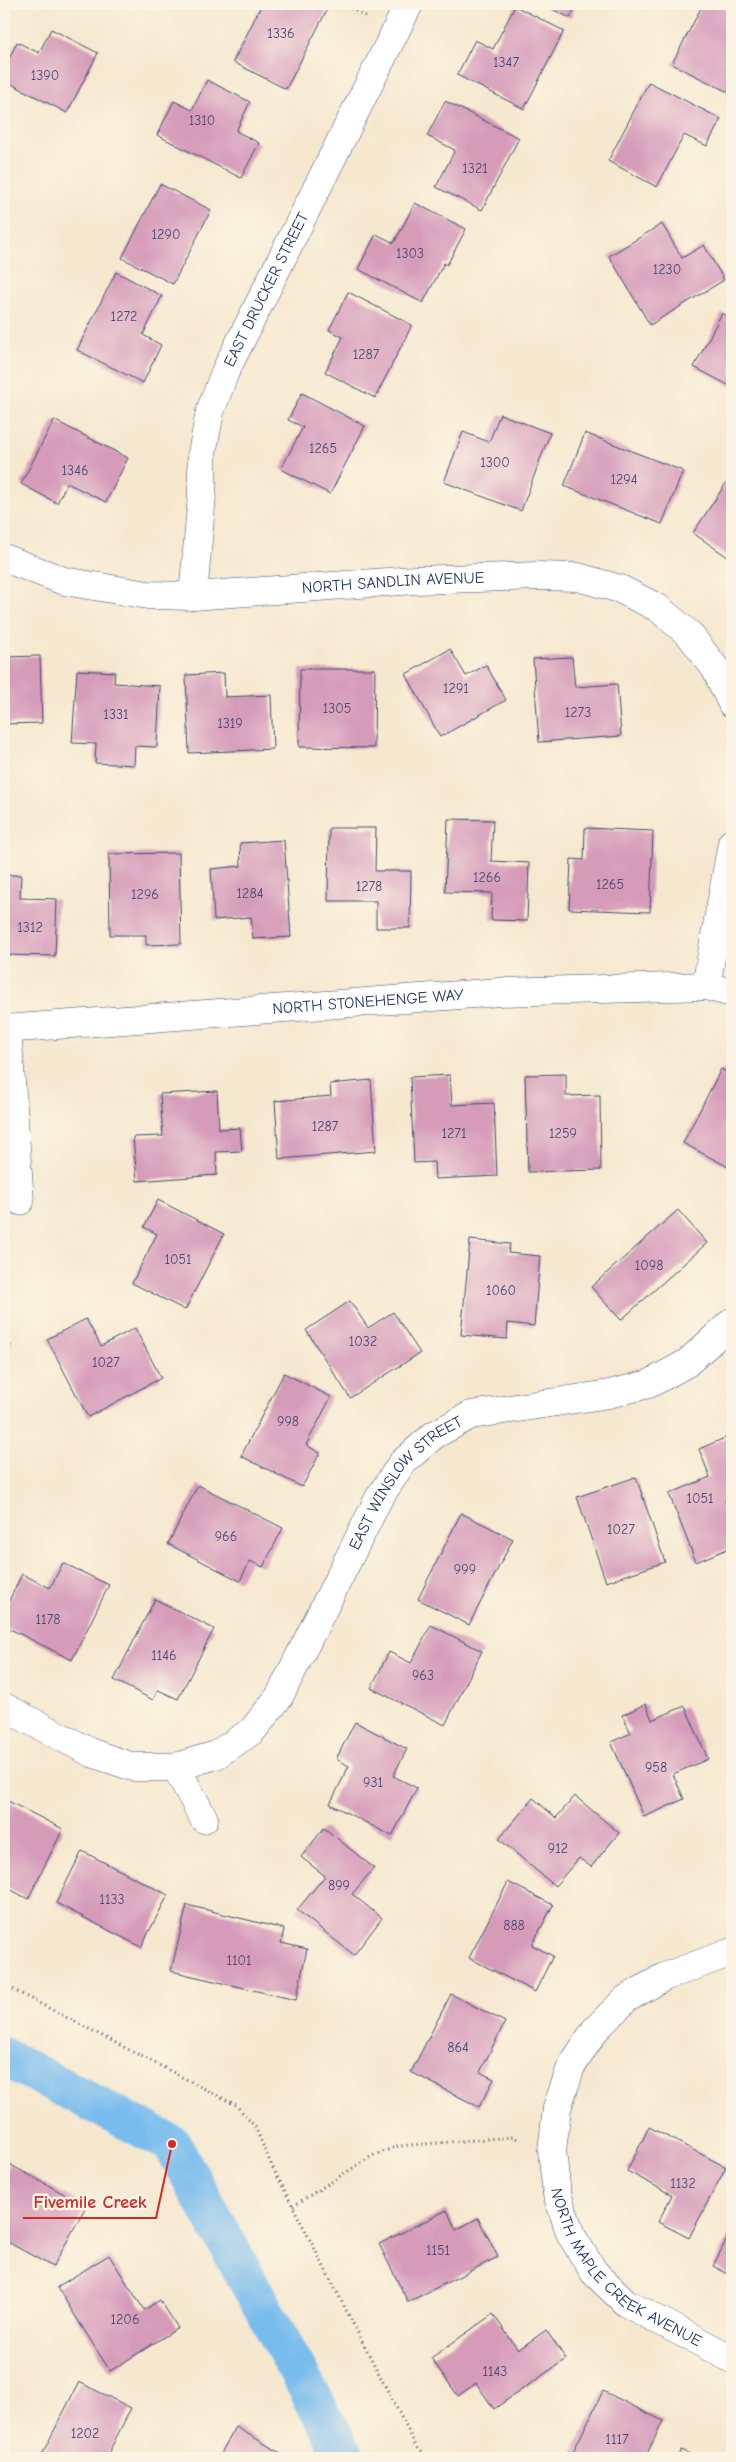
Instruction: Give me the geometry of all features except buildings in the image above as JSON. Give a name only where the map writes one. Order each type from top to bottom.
[{"type":"street","name":"EAST DRUCKER STREET","points":[[192,596],[202,495],[202,453],[210,412],[225,372],[408,4]]},
{"type":"street","name":"NORTH SANDLIN AVENUE","points":[[4,558],[64,581],[106,590],[148,595],[192,596],[416,580],[537,576],[578,578],[620,589],[658,608],[690,635],[715,668],[732,704]]},
{"type":"street","points":[[706,986],[732,843]]},
{"type":"street","name":"NORTH STONEHENGE WAY","points":[[5,1028],[500,992],[706,986],[732,993]]},
{"type":"street","points":[[5,1028],[20,1201]]},
{"type":"street","name":"EAST WINSLOW STREET","points":[[4,1707],[92,1753],[134,1767],[176,1767],[216,1755],[252,1732],[279,1697],[379,1498],[402,1463],[434,1435],[472,1415],[609,1394],[649,1384],[687,1364],[732,1322]]},
{"type":"street","points":[[176,1767],[204,1819]]},
{"type":"street","name":"NORTH MAPLE CREEK AVENUE","points":[[732,1952],[664,1977],[626,1999],[595,2030],[572,2067],[560,2099],[552,2151],[557,2194],[568,2227],[594,2272],[626,2303],[732,2359]]},
{"type":"path","points":[[121,4],[163,4]]},
{"type":"path","points":[[4,1985],[236,2105],[255,2127],[411,2435],[426,2458]]},
{"type":"path","points":[[294,2206],[372,2156],[398,2146],[513,2137],[552,2151]]},
{"type":"waterway","points":[[4,2057],[172,2144],[346,2458]]},
{"type":"place","name":"Fivemile Creek","points":[[172,2144]]}]
